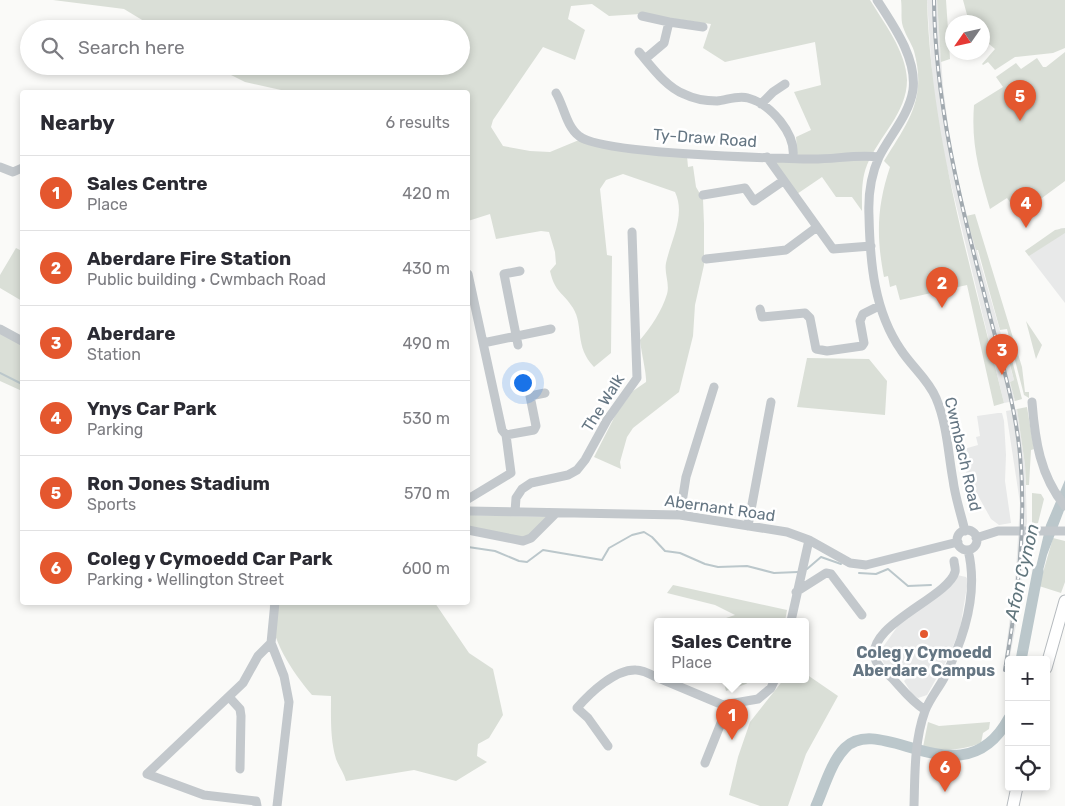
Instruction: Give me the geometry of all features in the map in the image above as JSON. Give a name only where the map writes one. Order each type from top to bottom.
[{"type":"main road","points":[[1049,656],[1065,601]]},
{"type":"main road","points":[[1013,806],[1016,791]]},
{"type":"street","name":"Cwmbach Road","points":[[877,0],[901,38],[911,65],[913,89],[907,109],[880,157],[870,192],[868,216],[879,306],[891,335],[902,352],[928,382],[936,398],[945,430],[955,490],[965,531]]},
{"type":"street","points":[[642,16],[703,27]]},
{"type":"street","points":[[669,22],[664,43],[642,56],[668,84],[682,94],[711,101],[747,97],[761,104],[782,123],[790,134],[794,148],[793,158]]},
{"type":"street","points":[[761,104],[773,92],[785,84]]},
{"type":"street","name":"Ty-Draw Road","points":[[556,93],[570,126],[580,137],[621,147],[742,158],[808,159],[860,155],[880,157]]},
{"type":"street","points":[[767,157],[833,249],[871,246]]},
{"type":"street","points":[[0,167],[13,172],[20,169]]},
{"type":"street","points":[[703,195],[745,188],[754,201],[783,180]]},
{"type":"street","points":[[706,258],[786,250],[817,227]]},
{"type":"street","name":"The Walk","points":[[515,512],[516,498],[522,489],[532,483],[568,475],[577,470],[585,460],[607,420],[637,378],[632,232]]},
{"type":"street","points":[[517,340],[504,274],[520,271]]},
{"type":"street","points":[[470,283],[502,430],[506,436],[511,473],[470,498]]},
{"type":"street","points":[[761,317],[805,313],[810,318],[816,349],[820,351],[840,350],[862,346],[864,343],[860,321],[862,314],[868,309],[879,306]]},
{"type":"street","points":[[0,329],[20,340]]},
{"type":"street","points":[[484,343],[517,340],[551,329]]},
{"type":"street","points":[[680,515],[686,477],[714,387]]},
{"type":"street","points":[[506,436],[534,430],[536,426],[530,396],[545,393]]},
{"type":"street","points":[[748,526],[771,402]]},
{"type":"street","points":[[1032,402],[1043,468],[1048,482],[1065,506]]},
{"type":"street","name":"Abernant Road","points":[[470,511],[680,515],[787,532],[809,540],[850,562],[866,566],[958,542]]},
{"type":"street","points":[[470,530],[523,541],[531,538],[556,514]]},
{"type":"street","points":[[965,531],[973,533],[976,538],[975,546],[968,550],[962,549],[958,542],[960,534],[965,531]]},
{"type":"street","points":[[976,538],[998,531],[1065,531]]},
{"type":"street","points":[[792,618],[809,540]]},
{"type":"street","points":[[914,806],[918,742],[925,710],[955,657],[962,636],[972,589],[971,563],[968,550]]},
{"type":"street","points":[[925,710],[911,701],[880,667],[876,660],[875,652],[879,641],[892,625],[947,583],[955,573],[954,561]]},
{"type":"street","points":[[796,592],[826,573],[831,574],[862,614]]},
{"type":"street","points":[[275,605],[272,643],[286,682],[289,702],[277,806]]},
{"type":"street","points":[[257,806],[256,801],[204,795],[147,774],[229,698],[247,678],[265,647],[272,643]]},
{"type":"street","points":[[608,746],[588,718],[577,708],[587,697],[623,673],[636,670],[654,675]]},
{"type":"street","points":[[673,683],[723,705],[758,700],[771,688],[773,683]]},
{"type":"street","points":[[229,698],[240,709],[240,769]]},
{"type":"street","points":[[705,763],[722,718],[723,705]]},
{"type":"shaded area","points":[[53,0],[870,0],[888,28],[903,58],[907,80],[906,92],[898,114],[867,165],[863,182],[862,211],[852,197],[836,197],[822,177],[797,194],[773,160],[798,162],[796,137],[811,130],[794,92],[821,85],[815,42],[725,62],[703,48],[711,24],[640,14],[609,16],[592,4],[571,6],[568,19],[585,30],[575,60],[543,47],[493,120],[491,127],[503,146],[530,151],[550,152],[579,140],[687,156],[688,167],[693,166],[696,187],[703,199],[704,265],[695,305],[693,336],[679,392],[633,428],[627,437],[620,462],[621,469],[594,457],[616,414],[633,391],[646,382],[640,340],[656,319],[667,294],[666,263],[679,210],[675,192],[623,174],[606,180],[600,189],[607,255],[612,256],[611,353],[594,367],[581,344],[578,322],[573,308],[554,284],[552,278],[550,271],[556,264],[555,252],[549,232],[541,231],[496,239],[490,214],[470,220],[470,90],[281,90],[245,82],[231,75],[470,75],[470,20],[142,20],[124,9]]},
{"type":"shaded area","points":[[901,0],[927,0],[930,52],[936,103],[945,153],[955,203],[1004,403],[994,406],[967,285],[900,300],[896,285],[890,287],[888,276],[884,277],[881,262],[879,221],[882,195],[890,167],[884,161],[901,134],[913,109],[917,97],[918,83],[914,51],[902,23]]},
{"type":"shaded area","points":[[927,0],[937,0],[943,86],[951,149],[962,198],[1014,380],[1010,382],[1015,401],[1004,403],[943,151],[933,89]]},
{"type":"shaded area","points":[[937,0],[946,0],[945,60],[947,60],[941,62]]},
{"type":"shaded area","points":[[963,0],[1065,0],[1065,48],[1053,53],[1015,57],[995,70],[988,62],[982,64],[985,60],[990,60],[990,55],[995,49],[990,45],[990,15],[967,15]]},
{"type":"shaded area","points":[[1065,52],[1065,181],[1019,215],[1007,198],[990,209],[979,170],[975,145],[974,105],[1003,87],[996,77],[1016,63],[1021,69],[1037,58],[1043,67],[1046,67]]},
{"type":"shaded area","points":[[975,214],[1022,367],[1025,392],[1029,392],[1029,398],[1024,395],[1007,329],[1000,330],[978,250],[976,250],[966,216]]},
{"type":"shaded area","points":[[1061,228],[1065,228],[1065,303],[1025,251]]},
{"type":"shaded area","points":[[1065,228],[1065,233],[1029,256],[1025,251],[1055,230]]},
{"type":"shaded area","points":[[16,248],[20,250],[20,300],[0,288],[0,275]]},
{"type":"shaded area","points":[[1026,321],[1042,345],[1036,359]]},
{"type":"shaded area","points":[[0,333],[20,344],[20,390],[0,381]]},
{"type":"shaded area","points":[[807,358],[869,359],[887,381],[885,415],[797,407]]},
{"type":"shaded area","points":[[1012,360],[1022,399],[1015,401],[1010,382],[1014,380],[1009,361]]},
{"type":"shaded area","points":[[1027,407],[1034,449],[1031,450],[1029,485],[1026,485],[1017,409]]},
{"type":"shaded area","points":[[1017,409],[1025,465],[1027,521],[1019,609],[1010,656],[1005,656],[1005,672],[1003,671],[1016,571],[1020,503],[1006,411]]},
{"type":"shaded area","points":[[1002,413],[1004,421],[1005,481],[1011,523],[999,525],[991,519],[971,483],[966,472],[968,469],[964,449],[978,445],[976,437],[980,436],[977,416]]},
{"type":"shaded area","points":[[1065,480],[1065,508],[1047,555],[1039,586],[1032,584],[1046,525]]},
{"type":"shaded area","points":[[1032,493],[1041,494],[1044,499],[1038,523],[1032,524]]},
{"type":"shaded area","points":[[470,515],[549,517],[530,535],[522,539],[470,528]]},
{"type":"shaded area","points":[[1053,538],[1065,541],[1065,582],[1061,593],[1039,586]]},
{"type":"shaded area","name":"Coleg y Cymoedd Aberdare Campus","points":[[957,575],[966,577],[968,580],[960,629],[948,658],[927,695],[918,698],[912,694],[904,681],[906,679],[900,673],[898,676],[884,664],[881,657],[883,647],[900,623],[909,618],[907,616]]},
{"type":"shaded area","points":[[673,585],[787,610],[786,618],[726,618],[735,615],[715,605],[667,593]]},
{"type":"shaded area","points":[[270,605],[436,605],[469,653],[493,669],[503,715],[489,738],[478,744],[477,756],[487,762],[456,781],[414,770],[346,781],[336,759],[333,744],[331,696],[312,695],[296,675],[282,652],[270,615]]},
{"type":"shaded area","points":[[809,676],[838,696],[806,754],[788,806],[760,806],[729,795],[738,757],[750,722],[781,683],[809,683]]},
{"type":"shaded area","points":[[724,683],[747,683],[746,684],[726,691]]},
{"type":"shaded area","points":[[928,722],[939,726],[990,722],[989,729],[983,733],[981,743],[960,749],[945,750],[923,747]]},
{"type":"waterway","points":[[0,373],[20,383]]},
{"type":"waterway","points":[[470,547],[495,551],[519,561],[527,562],[543,550],[602,560],[609,548],[632,535],[644,532],[652,537],[665,551],[680,553],[705,564],[718,567],[747,566],[774,573],[798,572]]},
{"type":"waterway","points":[[807,569],[821,557],[841,564]]},
{"type":"waterway","points":[[859,573],[876,574],[888,569],[908,586],[931,585]]},
{"type":"waterway","name":"Afon Cynon","points":[[1022,656],[1038,571]]},
{"type":"waterway","name":"Afon Cynon","points":[[816,806],[840,754],[845,748],[860,740],[879,740],[946,755],[969,753],[990,742],[1005,723]]},
{"type":"railway","points":[[934,0],[939,75],[957,185],[1010,394],[1018,434],[1022,482],[1020,563],[1007,656]]},
{"type":"place","name":"Ron Jones Stadium","points":[[1020,121]]},
{"type":"place","name":"Ynys Car Park","points":[[1026,228]]},
{"type":"place","name":"Aberdare Fire Station","points":[[942,308]]},
{"type":"place","name":"Aberdare","points":[[1002,375]]},
{"type":"place","name":"Coleg y Cymoedd Aberdare Campus","points":[[924,634]]},
{"type":"place","name":"Sales Centre","points":[[732,740]]},
{"type":"place","name":"Coleg y Cymoedd Car Park","points":[[945,792]]}]
